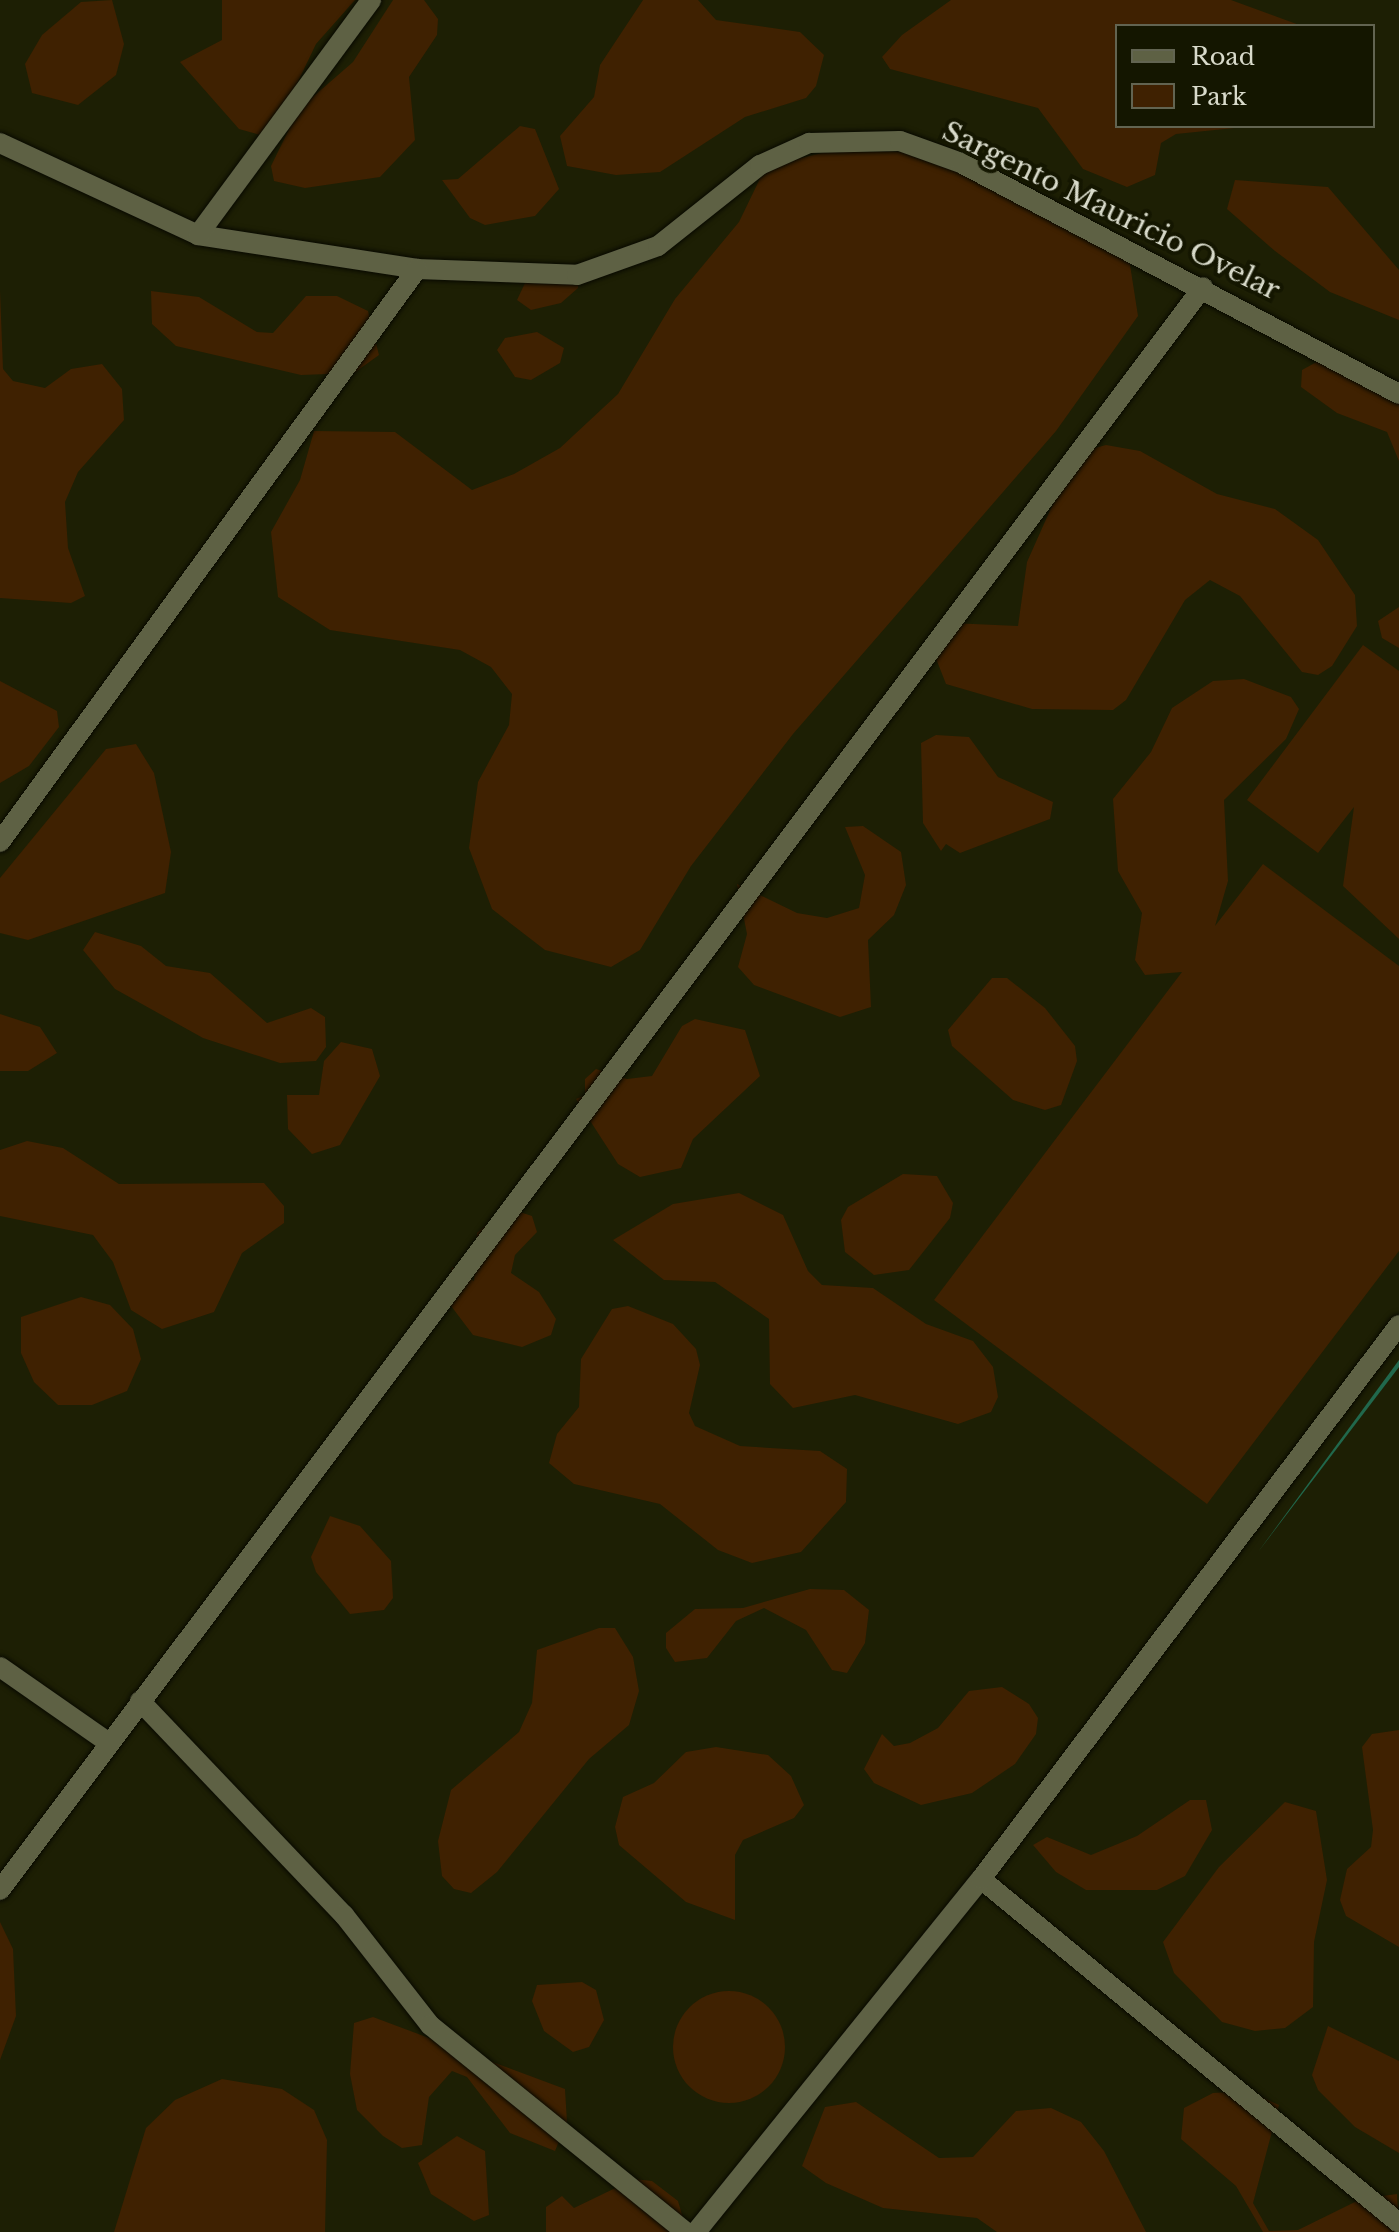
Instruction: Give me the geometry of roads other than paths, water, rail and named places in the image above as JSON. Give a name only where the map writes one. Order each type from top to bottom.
[{"type":"street","points":[[198,235],[371,0]]},
{"type":"street","name":"Sargento Mauricio Ovelar","points":[[0,143],[198,235],[417,269],[577,275],[611,268],[683,230],[760,165],[809,143],[850,138],[900,141],[961,163],[1203,287],[1399,394]]},
{"type":"street","points":[[0,842],[417,269]]},
{"type":"street","points":[[0,1890],[1203,287]]},
{"type":"street","points":[[696,2232],[981,1879],[1399,1325]]},
{"type":"street","points":[[0,1667],[109,1743]]},
{"type":"street","points":[[140,1701],[344,1915],[430,2025],[686,2232]]},
{"type":"street","points":[[981,1879],[1399,2223]]}]
